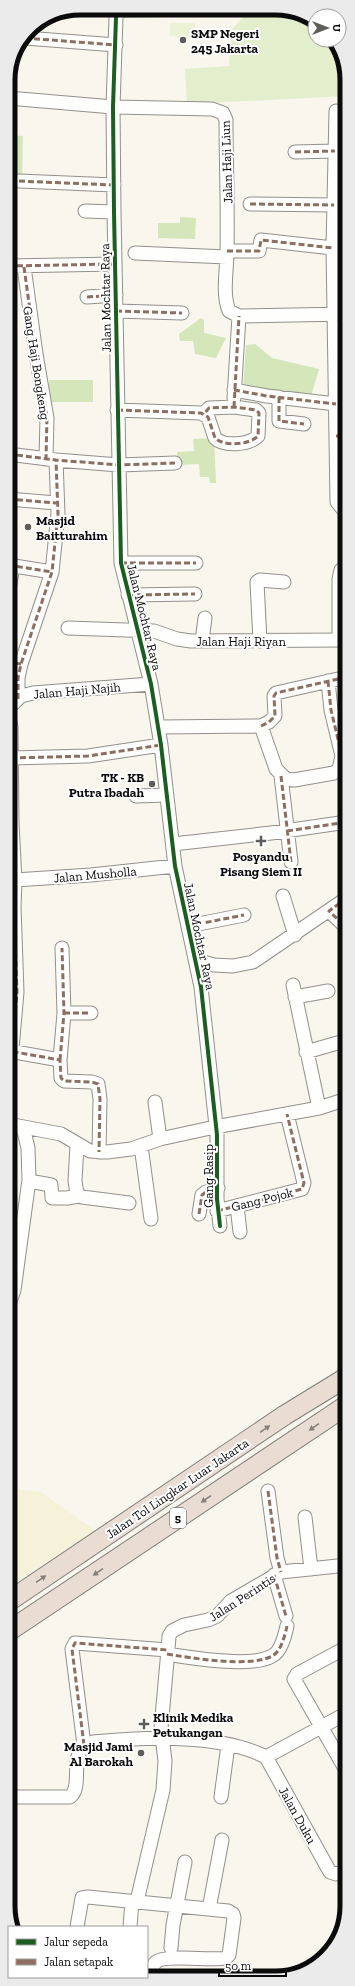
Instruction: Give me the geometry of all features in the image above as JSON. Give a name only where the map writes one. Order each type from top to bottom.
[{"type":"highway","name":"Jalan Tol Lingkar Luar Jakarta","points":[[15,1596],[285,1415],[340,1381]]},
{"type":"highway","name":"Jalan Tol Lingkar Luar Jakarta","points":[[15,1626],[340,1410]]},
{"type":"street","name":"Jalan Mochtar Raya","points":[[116,15],[114,107],[114,264],[116,295],[121,563],[151,684],[161,745],[175,866],[201,987],[215,1127]]},
{"type":"street","points":[[30,38],[116,45]]},
{"type":"street","points":[[15,99],[114,107]]},
{"type":"street","name":"Jalan Haji Liun","points":[[114,107],[212,109],[223,113],[226,120],[226,304],[229,312],[239,316]]},
{"type":"street","points":[[336,111],[334,205],[340,226],[333,248],[340,315],[336,404],[340,430]]},
{"type":"street","points":[[295,152],[335,151]]},
{"type":"street","points":[[18,181],[114,185]]},
{"type":"street","points":[[250,204],[334,205]]},
{"type":"street","points":[[85,211],[114,212]]},
{"type":"street","points":[[135,254],[227,254],[259,251],[261,240],[333,248]]},
{"type":"street","points":[[15,266],[114,264]]},
{"type":"street","name":"Gang Haji Bongkeng","points":[[18,699],[18,678],[15,663],[52,572],[56,543],[56,503],[47,418],[34,347],[24,267]]},
{"type":"street","points":[[87,296],[116,295]]},
{"type":"street","points":[[116,311],[182,313]]},
{"type":"street","points":[[234,407],[239,316],[340,315]]},
{"type":"street","points":[[234,390],[336,404]]},
{"type":"street","points":[[279,397],[278,414],[280,421],[304,424]]},
{"type":"street","points":[[118,410],[204,414],[208,417],[212,434],[222,443],[254,439],[259,433],[258,411],[234,407],[209,408],[204,414]]},
{"type":"street","points":[[15,455],[51,460],[119,465],[175,463]]},
{"type":"street","points":[[340,485],[337,502],[340,506]]},
{"type":"street","points":[[15,500],[56,503]]},
{"type":"street","points":[[121,563],[196,563]]},
{"type":"street","points":[[15,566],[52,572]]},
{"type":"street","points":[[260,641],[257,582],[260,580],[284,582]]},
{"type":"street","points":[[128,595],[195,594]]},
{"type":"street","points":[[202,641],[205,618]]},
{"type":"street","name":"Jalan Haji Riyan","points":[[68,628],[160,632],[177,639],[202,641],[340,640]]},
{"type":"street","points":[[158,727],[261,726],[269,722],[275,716],[274,696],[276,693],[340,678]]},
{"type":"street","points":[[328,681],[331,710],[340,740]]},
{"type":"street","name":"Jalan Haji Najih","points":[[15,702],[27,695],[43,692],[151,684]]},
{"type":"street","points":[[261,726],[276,769],[281,776],[289,780],[334,773],[340,767]]},
{"type":"street","points":[[15,758],[81,757],[161,745]]},
{"type":"street","points":[[281,776],[291,862]]},
{"type":"street","points":[[136,796],[167,795]]},
{"type":"street","points":[[173,844],[340,823]]},
{"type":"street","name":"Jalan Musholla","points":[[15,880],[91,875],[175,866]]},
{"type":"street","points":[[283,896],[295,935]]},
{"type":"street","points":[[196,960],[214,965],[233,966],[253,962],[295,935],[340,903]]},
{"type":"street","points":[[329,911],[340,921]]},
{"type":"street","points":[[188,926],[244,915]]},
{"type":"street","points":[[15,935],[17,992],[15,1015]]},
{"type":"street","points":[[62,948],[64,1013],[60,1060],[62,1080],[92,1082],[98,1084],[100,1099],[99,1152]]},
{"type":"street","points":[[318,1108],[294,991],[328,991]]},
{"type":"street","points":[[64,1013],[91,1012]]},
{"type":"street","points":[[306,1052],[340,1042]]},
{"type":"street","points":[[15,1055],[60,1060]]},
{"type":"street","points":[[15,1125],[61,1134],[77,1147],[90,1151],[119,1151],[215,1127],[318,1108],[340,1101]]},
{"type":"street","points":[[155,1102],[160,1140]]},
{"type":"street","name":"Gang Pojok","points":[[217,1211],[301,1190],[304,1183],[287,1114]]},
{"type":"street","points":[[15,1265],[29,1181],[28,1148],[23,1127]]},
{"type":"street","name":"Gang Rasip","points":[[215,1127],[218,1159],[217,1211],[220,1226]]},
{"type":"street","points":[[141,1146],[151,1219]]},
{"type":"street","points":[[77,1147],[75,1181],[76,1192],[79,1196]]},
{"type":"street","points":[[29,1181],[51,1185],[52,1198],[79,1196],[129,1203]]},
{"type":"street","points":[[199,1214],[202,1195],[218,1188]]},
{"type":"street","points":[[237,1206],[240,1232]]},
{"type":"street","points":[[15,1797],[70,1797],[74,1791],[79,1753],[84,1745],[72,1649],[75,1643],[167,1652],[205,1660],[242,1662],[272,1657],[275,1654],[285,1637],[287,1621],[278,1574],[268,1491]]},
{"type":"street","points":[[305,1517],[311,1568]]},
{"type":"street","name":"Jalan Perintis","points":[[130,1926],[134,1901],[163,1790],[165,1761],[162,1737],[169,1636],[176,1628],[208,1620],[217,1616],[231,1601],[278,1574],[311,1568],[340,1566]]},
{"type":"street","points":[[340,1651],[295,1676],[295,1681],[340,1759]]},
{"type":"street","points":[[84,1745],[93,1742],[162,1737],[228,1745],[266,1757],[340,1717]]},
{"type":"street","points":[[221,1797],[228,1745]]},
{"type":"street","name":"Jalan Duku","points":[[266,1757],[330,1872],[336,1874],[340,1873]]},
{"type":"street","points":[[209,1909],[222,1840]]},
{"type":"street","points":[[171,1948],[173,1925],[186,1862]]},
{"type":"street","points":[[78,1926],[81,1903],[84,1897],[228,1911],[233,1914],[234,1918],[228,1957],[222,1959],[170,1958],[159,1960],[154,1964],[153,1971]]},
{"type":"shaded area","points":[[15,1489],[41,1492],[96,1531],[15,1582]]},
{"type":"green space","points":[[245,15],[275,15],[296,18],[307,24],[307,48],[331,48],[338,63],[340,96],[187,104],[185,69],[229,66],[232,29]]},
{"type":"green space","points":[[170,23],[195,23],[195,37],[170,36]]},
{"type":"green space","points":[[15,135],[23,136],[22,176],[15,176]]},
{"type":"green space","points":[[180,217],[196,218],[195,239],[158,238],[158,223],[180,223]]},
{"type":"green space","points":[[201,318],[204,320],[204,333],[226,338],[216,358],[195,354],[193,341],[180,341],[179,334]]},
{"type":"green space","points":[[255,344],[272,358],[319,369],[309,403],[243,390],[246,345]]},
{"type":"green space","points":[[49,380],[93,380],[93,402],[49,402]]},
{"type":"green space","points":[[214,438],[216,483],[210,483],[209,477],[200,477],[199,464],[178,465],[177,452],[194,451],[193,439]]},
{"type":"marked path","points":[[30,38],[116,45]]},
{"type":"marked path","points":[[295,152],[335,151]]},
{"type":"marked path","points":[[19,181],[114,185]]},
{"type":"marked path","points":[[250,204],[334,205]]},
{"type":"marked path","points":[[227,251],[259,251],[261,240],[333,248]]},
{"type":"marked path","points":[[15,266],[115,264]]},
{"type":"marked path","points":[[24,267],[36,354],[47,418],[46,459]]},
{"type":"marked path","points":[[87,297],[116,295]]},
{"type":"marked path","points":[[116,311],[182,313]]},
{"type":"marked path","points":[[234,407],[239,316]]},
{"type":"marked path","points":[[234,390],[267,396],[336,404]]},
{"type":"marked path","points":[[279,397],[279,421],[304,424]]},
{"type":"marked path","points":[[117,410],[201,413],[208,417],[215,438],[224,443],[243,443],[258,436],[259,413],[256,410],[234,407],[209,408],[204,414]]},
{"type":"marked path","points":[[15,455],[119,465],[175,463]]},
{"type":"marked path","points":[[18,699],[18,678],[21,664],[52,572],[58,514],[56,460]]},
{"type":"marked path","points":[[15,500],[56,503]]},
{"type":"marked path","points":[[121,563],[196,563]]},
{"type":"marked path","points":[[15,566],[52,572]]},
{"type":"marked path","points":[[128,595],[195,594]]},
{"type":"marked path","points":[[15,663],[21,664]]},
{"type":"marked path","points":[[261,726],[269,722],[275,716],[274,696],[276,693],[340,679]]},
{"type":"marked path","points":[[328,681],[331,710],[340,748]]},
{"type":"marked path","points":[[15,758],[88,756],[161,745]]},
{"type":"marked path","points":[[281,776],[291,862]]},
{"type":"marked path","points":[[287,831],[340,823]]},
{"type":"marked path","points":[[340,903],[329,911],[340,921]]},
{"type":"marked path","points":[[188,926],[244,915]]},
{"type":"marked path","points":[[15,935],[17,992],[15,1015]]},
{"type":"marked path","points":[[60,1060],[64,1013],[62,948]]},
{"type":"marked path","points":[[64,1013],[91,1013]]},
{"type":"marked path","points":[[15,1052],[60,1060],[61,1078],[64,1081],[92,1082],[98,1084],[100,1099],[99,1152]]},
{"type":"marked path","points":[[217,1211],[302,1189],[304,1183],[287,1114]]},
{"type":"marked path","points":[[199,1214],[202,1195],[218,1188]]},
{"type":"marked path","points":[[268,1491],[277,1558],[281,1572]]},
{"type":"marked path","points":[[274,1575],[286,1616]]},
{"type":"marked path","points":[[167,1654],[191,1658],[236,1662],[262,1660],[272,1656],[278,1651],[287,1626]]},
{"type":"marked path","points":[[84,1745],[72,1649],[75,1643],[168,1650]]},
{"type":"cycle path","points":[[117,15],[113,107],[121,563],[151,684],[161,745],[175,866],[201,987],[217,1135],[217,1199],[220,1226]]},
{"type":"place","name":"SMP Negeri 245 Jakarta","points":[[183,40]]},
{"type":"place","name":"Masjid Baitturahim","points":[[28,527]]},
{"type":"place","name":"TK - KB Putra Ibadah","points":[[152,784]]},
{"type":"place","name":"Posyandu Pisang Siem II","points":[[261,841]]},
{"type":"place","name":"Klinik Medika Petukangan","points":[[144,1724]]},
{"type":"place","name":"Masjid Jami Al Barokah","points":[[141,1753]]}]
